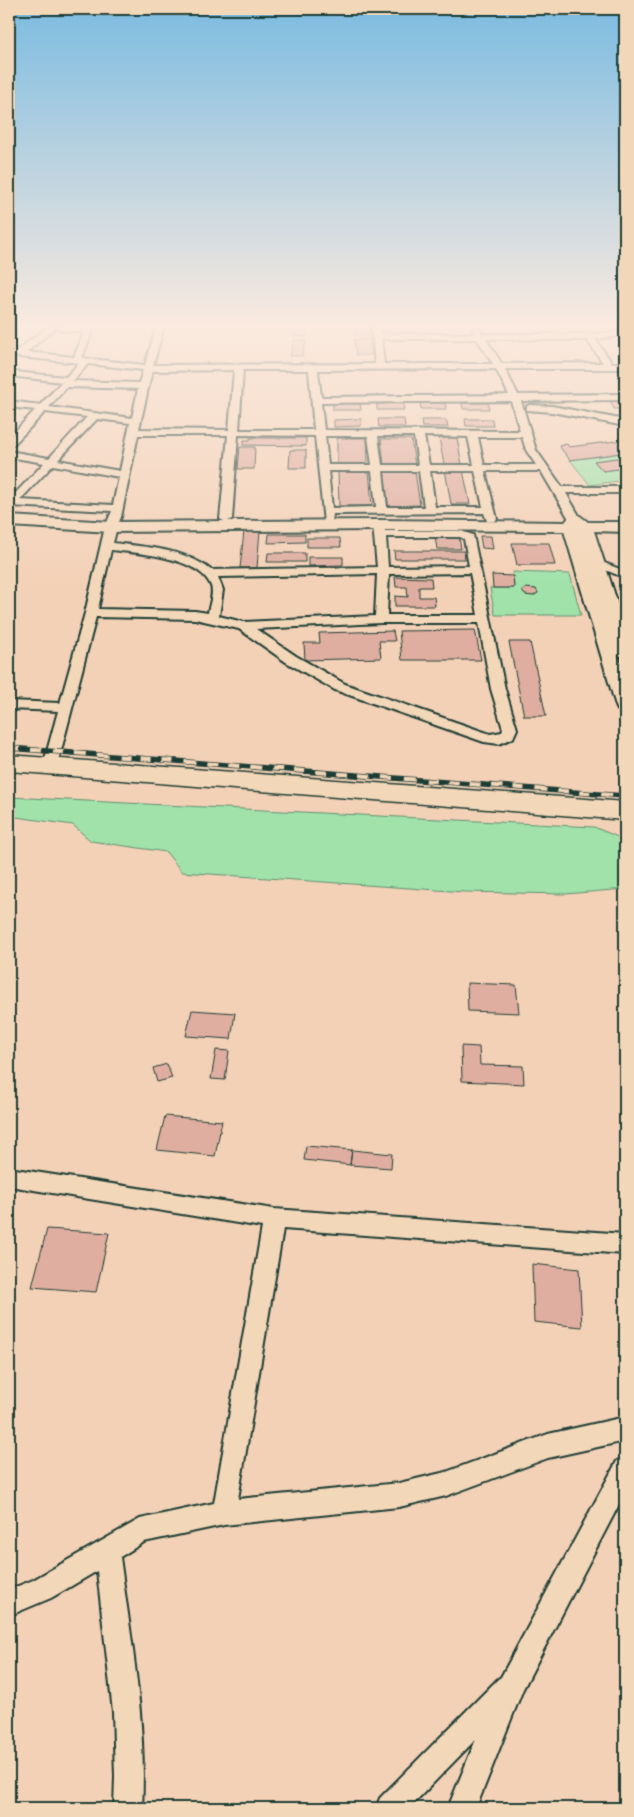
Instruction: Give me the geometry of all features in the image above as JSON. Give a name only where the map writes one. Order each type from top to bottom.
[{"type":"highway","points":[[9,763],[625,810]]},
{"type":"main road","points":[[9,514],[226,519],[489,514],[577,524],[625,527]]},
{"type":"main road","points":[[114,517],[327,518],[380,523],[577,524],[625,519]]},
{"type":"main road","points":[[577,524],[597,563],[625,652]]},
{"type":"main road","points":[[577,524],[625,706]]},
{"type":"street","points":[[9,443],[40,412]]},
{"type":"street","points":[[68,412],[135,426],[234,433],[525,434]]},
{"type":"street","points":[[50,766],[108,546],[138,412]]},
{"type":"street","points":[[226,519],[236,412]]},
{"type":"street","points":[[317,412],[327,518]]},
{"type":"street","points":[[519,412],[531,450],[559,490],[577,524]]},
{"type":"street","points":[[567,412],[625,423]]},
{"type":"street","points":[[9,514],[49,462],[94,416]]},
{"type":"street","points":[[374,434],[378,468],[383,571],[381,619]]},
{"type":"street","points":[[419,434],[430,510]]},
{"type":"street","points":[[380,523],[430,510],[489,514],[472,434]]},
{"type":"street","points":[[9,454],[124,475]]},
{"type":"street","points":[[322,468],[543,468]]},
{"type":"street","points":[[559,490],[625,490]]},
{"type":"street","points":[[243,626],[291,658],[340,687],[489,739],[499,739],[508,735],[510,729],[498,689],[469,537],[466,535],[380,523]]},
{"type":"street","points":[[108,546],[152,550],[168,554],[182,559],[209,574],[218,589],[212,618]]},
{"type":"street","points":[[597,563],[625,575]]},
{"type":"street","points":[[209,574],[474,569]]},
{"type":"street","points":[[91,612],[172,614],[212,618],[243,626],[381,619],[485,619]]},
{"type":"street","points":[[9,705],[66,707]]},
{"type":"street","points":[[9,1177],[274,1220],[625,1244]]},
{"type":"street","points":[[224,1513],[274,1220]]},
{"type":"street","points":[[9,1600],[14,1601],[42,1589],[140,1530],[224,1513],[399,1495],[446,1484],[548,1446],[625,1429]]},
{"type":"street","points":[[462,1808],[513,1682],[625,1470]]},
{"type":"street","points":[[107,1551],[124,1694],[130,1784],[128,1808]]},
{"type":"street","points":[[390,1808],[513,1682]]},
{"type":"green space","points":[[621,453],[625,457],[594,461],[603,471],[625,468],[625,480],[590,485],[570,460]]},
{"type":"green space","points":[[513,572],[570,574],[581,615],[495,615],[490,588],[514,588]]},
{"type":"green space","points":[[9,797],[594,827],[625,840],[625,889],[565,894],[465,892],[182,872],[166,852],[91,841],[73,825],[9,816]]},
{"type":"building","points":[[361,419],[361,426],[334,427],[334,420]]},
{"type":"building","points":[[378,419],[404,419],[405,427],[379,427]]},
{"type":"building","points":[[465,419],[492,419],[493,426],[466,426]]},
{"type":"building","points":[[421,420],[446,420],[448,427],[422,427]]},
{"type":"building","points":[[250,438],[306,438],[306,446],[243,445],[244,440],[250,440]]},
{"type":"building","points":[[337,438],[367,438],[368,465],[337,465]]},
{"type":"building","points":[[439,438],[457,438],[462,465],[444,465]]},
{"type":"building","points":[[381,439],[411,439],[415,465],[384,465]]},
{"type":"building","points":[[624,440],[625,457],[621,453],[570,460],[559,446],[567,444],[569,447]]},
{"type":"building","points":[[240,447],[255,447],[254,469],[238,469]]},
{"type":"building","points":[[290,450],[306,450],[306,468],[289,468]]},
{"type":"building","points":[[625,457],[625,468],[603,471],[594,461]]},
{"type":"building","points":[[445,470],[463,470],[470,504],[451,504]]},
{"type":"building","points":[[338,471],[369,471],[372,506],[339,506]]},
{"type":"building","points":[[383,471],[415,471],[420,505],[387,506]]},
{"type":"building","points":[[260,530],[257,568],[240,568],[244,531]]},
{"type":"building","points":[[269,534],[305,534],[305,542],[268,543]]},
{"type":"building","points":[[480,536],[491,536],[493,549],[482,548]]},
{"type":"building","points":[[435,537],[459,537],[461,549],[437,549]]},
{"type":"building","points":[[307,538],[340,538],[341,547],[307,547]]},
{"type":"building","points":[[512,543],[549,543],[555,565],[517,565]]},
{"type":"building","points":[[394,551],[464,551],[465,559],[395,559]]},
{"type":"building","points":[[268,553],[305,553],[305,562],[267,562]]},
{"type":"building","points":[[308,557],[343,557],[343,565],[308,566]]},
{"type":"building","points":[[492,575],[513,576],[514,588],[493,588]]},
{"type":"building","points":[[395,577],[431,578],[432,587],[419,587],[419,597],[434,597],[435,606],[395,606],[395,596],[408,597],[407,587],[396,587]]},
{"type":"building","points":[[526,588],[536,589],[538,593],[533,596],[525,595],[522,591]]},
{"type":"building","points":[[475,630],[481,660],[402,660],[399,631]]},
{"type":"building","points":[[393,631],[395,641],[379,641],[381,658],[305,660],[304,643],[320,643],[319,633]]},
{"type":"building","points":[[509,642],[530,642],[546,716],[524,716]]},
{"type":"building","points":[[467,983],[516,985],[519,1013],[468,1011]]},
{"type":"building","points":[[192,1010],[235,1013],[231,1039],[186,1036]]},
{"type":"building","points":[[461,1046],[479,1047],[480,1065],[523,1066],[524,1084],[462,1081]]},
{"type":"building","points":[[216,1050],[229,1051],[225,1080],[211,1079]]},
{"type":"building","points":[[167,1064],[172,1078],[157,1082],[153,1068]]},
{"type":"building","points":[[165,1116],[222,1121],[215,1156],[157,1150]]},
{"type":"building","points":[[306,1146],[352,1150],[350,1165],[304,1160]]},
{"type":"building","points":[[352,1150],[392,1154],[391,1168],[350,1165]]},
{"type":"building","points":[[47,1229],[109,1233],[96,1292],[32,1287]]},
{"type":"building","points":[[532,1264],[579,1269],[582,1327],[534,1322]]},
{"type":"railway","points":[[9,748],[625,796]]}]
